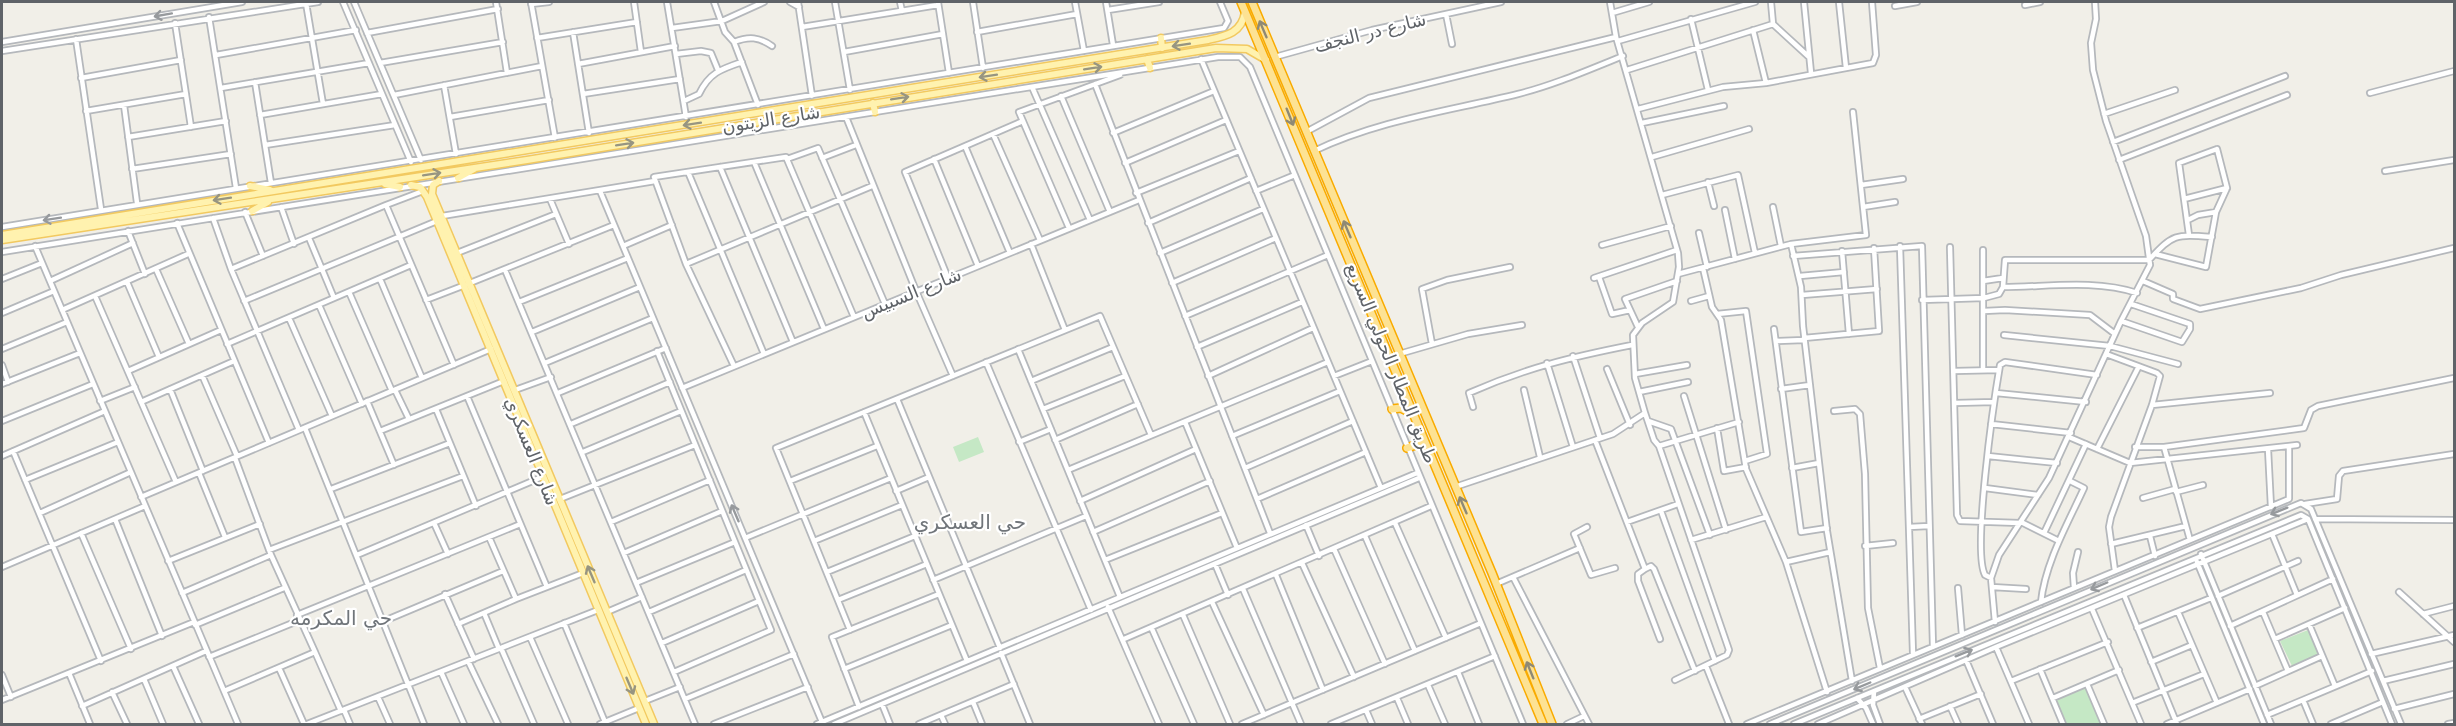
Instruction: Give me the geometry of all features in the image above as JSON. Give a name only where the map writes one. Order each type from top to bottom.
[{"type":"highway","name":"طريق المطار الحولي السريع","points":[[1241,2],[1542,724]]},
{"type":"highway","name":"طريق المطار الحولي السريع","points":[[1252,2],[1492,573],[1552,724]]},
{"type":"highway","points":[[1392,409],[1398,408],[1413,414]]},
{"type":"highway","points":[[1407,448],[1424,442]]},
{"type":"highway","points":[[1472,557],[1483,552]]},
{"type":"highway","points":[[1481,578],[1492,573]]},
{"type":"main road","name":"شارع الزيتون","points":[[40,232],[467,156],[525,151],[605,134],[1200,42],[1233,33],[1242,22],[1245,11]]},
{"type":"main road","points":[[1161,38],[1162,48]]},
{"type":"main road","points":[[1200,42],[1201,50]]},
{"type":"main road","name":"شارع الزيتون","points":[[40,232],[325,192],[1201,50],[1228,47],[1247,49],[1268,63]]},
{"type":"main road","points":[[1035,59],[1036,68]]},
{"type":"main road","points":[[1148,59],[1150,68]]},
{"type":"main road","points":[[1022,79],[1024,88]]},
{"type":"main road","points":[[958,81],[956,86],[961,89]]},
{"type":"main road","points":[[940,84],[941,92]]},
{"type":"main road","points":[[865,87],[867,95]]},
{"type":"main road","points":[[873,103],[875,112]]},
{"type":"main road","points":[[821,111],[823,120]]},
{"type":"main road","points":[[544,148],[542,152],[546,157]]},
{"type":"main road","points":[[525,151],[530,156],[527,160]]},
{"type":"main road","points":[[458,178],[482,166]]},
{"type":"main road","points":[[411,185],[428,194],[439,181]]},
{"type":"main road","points":[[324,183],[322,186],[325,192]]},
{"type":"main road","points":[[375,183],[400,187]]},
{"type":"main road","points":[[250,186],[280,190]]},
{"type":"main road","points":[[306,186],[310,190],[308,194]]},
{"type":"main road","name":"شارع العسكري","points":[[428,194],[560,499],[607,612],[619,650]]},
{"type":"main road","points":[[248,212],[271,200]]},
{"type":"main road","name":"شارع العسكري","points":[[439,219],[457,253],[491,349],[582,573],[654,724]]},
{"type":"main road","points":[[2,235],[40,232]]},
{"type":"main road","points":[[2,240],[40,232]]},
{"type":"main road","name":"شارع العسكري","points":[[625,664],[646,724]]},
{"type":"street","points":[[242,2],[2,42],[2,51],[209,17],[318,2]]},
{"type":"street","points":[[343,2],[411,162]]},
{"type":"street","points":[[354,2],[421,160]]},
{"type":"street","points":[[496,2],[507,73]]},
{"type":"street","points":[[549,2],[531,3],[555,138]]},
{"type":"street","points":[[634,2],[641,52]]},
{"type":"street","points":[[667,2],[686,117]]},
{"type":"street","points":[[714,2],[725,32],[734,42],[758,105]]},
{"type":"street","points":[[672,28],[722,21],[764,2]]},
{"type":"street","points":[[790,2],[799,4],[812,96]]},
{"type":"street","points":[[835,2],[850,90]]},
{"type":"street","points":[[900,2],[902,10]]},
{"type":"street","points":[[973,2],[983,68]]},
{"type":"street","points":[[1075,2],[1084,51]]},
{"type":"street","points":[[1106,2],[1113,45]]},
{"type":"street","points":[[1108,10],[1159,2]]},
{"type":"street","points":[[2,227],[236,188],[382,170],[421,160],[456,154],[467,156],[555,138],[589,133],[605,134],[686,117],[1227,26],[1228,21],[1220,2]]},
{"type":"street","name":"شارع در النجف","points":[[1275,57],[1372,30],[1501,2]]},
{"type":"street","points":[[1610,2],[1617,39],[1677,250],[1678,274],[1673,302],[1638,327],[1633,334],[1635,374],[1647,421],[1654,440],[1659,446],[1729,650],[1727,655],[1675,680]]},
{"type":"street","points":[[1612,13],[1649,2]]},
{"type":"street","points":[[1306,132],[1369,98],[1617,39],[1755,2]]},
{"type":"street","points":[[1771,2],[1773,24],[1809,57]]},
{"type":"street","points":[[1804,2],[1811,73]]},
{"type":"street","points":[[1839,2],[1846,68]]},
{"type":"street","points":[[1638,109],[1708,90],[1766,83],[1811,73],[1868,65],[1876,60],[1872,2]]},
{"type":"street","points":[[1895,6],[1917,2]]},
{"type":"street","points":[[2025,5],[2040,2]]},
{"type":"street","points":[[1995,622],[1992,578],[1999,555],[2056,463],[2086,402],[2121,321],[2144,281],[2149,260],[2145,236],[2104,114],[2093,70],[2091,44],[2096,19],[2095,2]]},
{"type":"street","points":[[306,3],[323,104]]},
{"type":"street","points":[[802,27],[938,3],[949,73]]},
{"type":"street","points":[[367,33],[498,9]]},
{"type":"street","points":[[977,32],[1077,14]]},
{"type":"street","points":[[1446,14],[1452,44]]},
{"type":"street","points":[[209,17],[236,188]]},
{"type":"street","points":[[1691,19],[1708,90]]},
{"type":"street","points":[[537,38],[637,22]]},
{"type":"street","points":[[175,23],[191,127]]},
{"type":"street","points":[[1627,70],[1773,24]]},
{"type":"street","points":[[216,55],[356,30]]},
{"type":"street","points":[[1753,30],[1766,83]]},
{"type":"street","points":[[573,32],[589,133]]},
{"type":"street","points":[[844,52],[943,34]]},
{"type":"street","points":[[734,42],[752,37],[761,39],[772,46]]},
{"type":"street","points":[[76,39],[101,209]]},
{"type":"street","points":[[380,63],[502,42]]},
{"type":"street","points":[[578,64],[675,46]]},
{"type":"street","points":[[676,54],[701,51],[711,53],[718,70]]},
{"type":"street","points":[[2,252],[177,222],[1235,55],[1247,62],[1523,724]]},
{"type":"street","points":[[1314,151],[1377,126],[1518,94],[1557,82],[1623,56]]},
{"type":"street","points":[[1201,59],[1381,488]]},
{"type":"street","points":[[81,78],[181,60]]},
{"type":"street","points":[[221,88],[369,63]]},
{"type":"street","points":[[684,101],[699,94],[705,81],[718,70],[742,63]]},
{"type":"street","points":[[394,95],[542,66]]},
{"type":"street","points":[[1069,228],[1019,112],[1132,70]]},
{"type":"street","points":[[2370,93],[2454,71]]},
{"type":"street","points":[[2113,142],[2285,76]]},
{"type":"street","points":[[583,94],[680,79]]},
{"type":"street","points":[[255,82],[271,183]]},
{"type":"street","points":[[1095,84],[1270,533]]},
{"type":"street","points":[[444,85],[456,154]]},
{"type":"street","points":[[1032,87],[1090,220]]},
{"type":"street","points":[[2104,114],[2175,90]]},
{"type":"street","points":[[1113,133],[1214,91]]},
{"type":"street","points":[[86,111],[186,94]]},
{"type":"street","points":[[260,115],[382,94]]},
{"type":"street","points":[[2119,160],[2288,95]]},
{"type":"street","points":[[1061,96],[1110,212]]},
{"type":"street","points":[[450,117],[549,100]]},
{"type":"street","points":[[124,105],[137,203]]},
{"type":"street","points":[[1642,123],[1724,106]]},
{"type":"street","points":[[1678,274],[1791,244],[1866,235],[1853,112]]},
{"type":"street","points":[[846,117],[872,186],[953,376]]},
{"type":"street","points":[[1125,163],[1226,120]]},
{"type":"street","points":[[128,137],[226,121]]},
{"type":"street","points":[[948,278],[905,172],[1023,121]]},
{"type":"street","points":[[265,146],[395,125]]},
{"type":"street","points":[[1652,157],[1749,129]]},
{"type":"street","points":[[993,134],[1040,240]]},
{"type":"street","points":[[822,158],[856,145]]},
{"type":"street","points":[[965,146],[1010,253]]},
{"type":"street","points":[[734,366],[686,264],[654,177],[786,159],[818,148],[885,304]]},
{"type":"street","points":[[2155,254],[2206,267],[2216,212],[2227,188],[2217,149],[2180,163],[2189,235]]},
{"type":"street","points":[[1137,193],[1239,151]]},
{"type":"street","points":[[132,169],[231,154]]},
{"type":"street","points":[[786,159],[854,317]]},
{"type":"street","points":[[933,159],[978,266]]},
{"type":"street","points":[[2385,171],[2454,160]]},
{"type":"street","points":[[754,162],[824,329]]},
{"type":"street","points":[[720,167],[793,342]]},
{"type":"street","points":[[688,172],[764,354]]},
{"type":"street","points":[[1256,191],[1295,175]]},
{"type":"street","points":[[1662,195],[1738,175],[1755,253]]},
{"type":"street","points":[[1148,223],[1251,178]]},
{"type":"street","points":[[1861,185],[1903,179]]},
{"type":"street","points":[[244,301],[439,219],[655,181]]},
{"type":"street","points":[[1708,182],[1714,206]]},
{"type":"street","points":[[686,264],[872,186]]},
{"type":"street","points":[[2184,199],[2227,188]]},
{"type":"street","points":[[600,191],[822,722]]},
{"type":"street","points":[[231,269],[386,205],[428,194]]},
{"type":"street","points":[[550,199],[568,244]]},
{"type":"street","name":"شارع السبيس","points":[[682,388],[1139,200]]},
{"type":"street","points":[[1863,207],[1895,202]]},
{"type":"street","points":[[386,205],[453,365]]},
{"type":"street","points":[[281,207],[294,244]]},
{"type":"street","points":[[1773,207],[1782,246]]},
{"type":"street","points":[[1160,253],[1263,208]]},
{"type":"street","points":[[1725,210],[1735,259]]},
{"type":"street","points":[[248,212],[263,256]]},
{"type":"street","points":[[2188,220],[2198,215],[2216,212]]},
{"type":"street","points":[[457,253],[556,214]]},
{"type":"street","points":[[213,218],[231,269],[299,430]]},
{"type":"street","points":[[177,222],[188,254],[269,443]]},
{"type":"street","points":[[426,300],[614,225]]},
{"type":"street","points":[[623,246],[672,225]]},
{"type":"street","points":[[1602,246],[1671,226]]},
{"type":"street","points":[[128,231],[145,273]]},
{"type":"street","points":[[1700,233],[1709,296],[1712,307],[1721,320],[1746,464],[1786,562],[1827,692]]},
{"type":"street","points":[[1922,300],[1984,298],[1999,294],[2005,260],[2149,260],[2170,238],[2189,235],[2211,237]]},
{"type":"street","points":[[309,238],[334,298]]},
{"type":"street","points":[[1172,283],[1275,238]]},
{"type":"street","points":[[50,282],[133,243]]},
{"type":"street","points":[[1031,244],[1065,330]]},
{"type":"street","points":[[1791,244],[1800,276],[1804,339],[1830,552],[1852,681]]},
{"type":"street","points":[[35,246],[238,724]]},
{"type":"street","points":[[1900,246],[1913,654]]},
{"type":"street","points":[[1793,256],[1922,246],[1933,647]]},
{"type":"street","points":[[1950,247],[1957,515],[1960,521],[2020,523],[2059,541]]},
{"type":"street","points":[[1776,341],[1879,331],[1874,248]]},
{"type":"street","points":[[2144,281],[2173,294],[2173,299],[2200,309],[2301,288],[2341,275],[2454,248]]},
{"type":"street","points":[[1630,310],[1612,314],[1597,278],[1677,250]]},
{"type":"street","points":[[1983,250],[1983,370]]},
{"type":"street","points":[[1842,251],[1849,334]]},
{"type":"street","points":[[62,310],[188,254]]},
{"type":"street","points":[[1185,316],[1328,255]]},
{"type":"street","points":[[519,302],[628,258]]},
{"type":"street","points":[[2,279],[42,263]]},
{"type":"street","points":[[227,344],[411,265]]},
{"type":"street","points":[[1432,344],[1422,289],[1447,280],[1510,267]]},
{"type":"street","points":[[156,269],[189,344]]},
{"type":"street","points":[[505,270],[650,612],[694,724]]},
{"type":"street","points":[[1800,276],[1844,272]]},
{"type":"street","points":[[1983,281],[2003,278]]},
{"type":"street","points":[[380,279],[422,378]]},
{"type":"street","points":[[1638,327],[1625,299],[1677,281]]},
{"type":"street","points":[[127,282],[159,357]]},
{"type":"street","points":[[2002,287],[2102,286],[2136,293]]},
{"type":"street","points":[[532,332],[640,287]]},
{"type":"street","points":[[1802,295],[1878,289]]},
{"type":"street","points":[[2,313],[54,291]]},
{"type":"street","points":[[349,292],[409,419]]},
{"type":"street","points":[[95,296],[176,482]]},
{"type":"street","points":[[1691,301],[1709,296]]},
{"type":"street","points":[[1197,347],[1302,302]]},
{"type":"street","points":[[2121,321],[2182,342],[2190,329],[2190,324],[2131,304]]},
{"type":"street","points":[[319,305],[394,465]]},
{"type":"street","points":[[1984,312],[2005,310],[2090,315],[2115,334]]},
{"type":"street","points":[[1717,428],[1724,471],[1767,454],[1746,311],[1718,314]]},
{"type":"street","points":[[850,630],[776,448],[1100,316],[1151,435]]},
{"type":"street","points":[[289,318],[332,416]]},
{"type":"street","points":[[545,363],[653,318]]},
{"type":"street","points":[[2,349],[67,322]]},
{"type":"street","points":[[1399,354],[1432,344],[1522,325]]},
{"type":"street","points":[[1208,376],[1313,328]]},
{"type":"street","points":[[1774,328],[1801,532],[1827,528]]},
{"type":"street","points":[[128,371],[221,330]]},
{"type":"street","points":[[2004,335],[2110,346],[2178,364]]},
{"type":"street","points":[[1473,407],[1469,393],[1517,372],[1546,363],[1632,345]]},
{"type":"street","points":[[1031,381],[1113,347]]},
{"type":"street","points":[[558,393],[666,348]]},
{"type":"street","points":[[141,497],[491,349]]},
{"type":"street","points":[[1018,349],[1120,597]]},
{"type":"street","points":[[657,351],[771,630],[674,672]]},
{"type":"street","points":[[2,384],[80,353]]},
{"type":"street","points":[[2106,354],[2160,376],[2152,405],[2111,516],[2111,544],[2115,571]]},
{"type":"street","points":[[1573,357],[1598,439],[1645,569]]},
{"type":"street","points":[[141,402],[234,361]]},
{"type":"street","points":[[1334,376],[1372,361]]},
{"type":"street","points":[[986,362],[1091,610]]},
{"type":"street","points":[[1068,470],[1328,362]]},
{"type":"street","points":[[1992,578],[1985,576],[1981,564],[1982,520],[2000,364],[2005,362],[2097,375]]},
{"type":"street","points":[[1546,363],[1573,447]]},
{"type":"street","points":[[2,365],[8,382]]},
{"type":"street","points":[[1635,374],[1687,365]]},
{"type":"street","points":[[2097,449],[2138,368]]},
{"type":"street","points":[[1607,369],[1630,425]]},
{"type":"street","points":[[1954,371],[1999,370]]},
{"type":"street","points":[[202,375],[236,457],[284,588],[350,724]]},
{"type":"street","points":[[1042,409],[1125,376]]},
{"type":"street","points":[[514,390],[551,377]]},
{"type":"street","points":[[2135,447],[2164,447],[2304,428],[2311,410],[2318,406],[2454,378]]},
{"type":"street","points":[[380,431],[504,381]]},
{"type":"street","points":[[571,424],[670,382]]},
{"type":"street","points":[[1640,393],[1688,382]]},
{"type":"street","points":[[2,421],[93,384]]},
{"type":"street","points":[[1781,389],[1810,385]]},
{"type":"street","points":[[100,401],[135,387]]},
{"type":"street","points":[[170,389],[225,537]]},
{"type":"street","points":[[1524,390],[1540,458]]},
{"type":"street","points":[[1232,436],[1340,391]]},
{"type":"street","points":[[1996,393],[2086,402]]},
{"type":"street","points":[[2152,405],[2270,393]]},
{"type":"street","points":[[467,396],[518,525],[547,587]]},
{"type":"street","points":[[1684,396],[1726,531]]},
{"type":"street","points":[[897,399],[1030,724]]},
{"type":"street","points":[[1955,403],[1994,402]]},
{"type":"street","points":[[1055,440],[1138,404]]},
{"type":"street","points":[[435,409],[476,506]]},
{"type":"street","points":[[1834,411],[1855,409],[1860,414],[1865,474],[1868,608],[1880,668]]},
{"type":"street","points":[[2,456],[105,411]]},
{"type":"street","points":[[583,452],[681,411]]},
{"type":"street","points":[[864,412],[968,661]]},
{"type":"street","points":[[1455,488],[1598,439],[1630,425],[1645,413]]},
{"type":"street","points":[[1245,468],[1353,421]]},
{"type":"street","points":[[1647,421],[1671,429],[1710,535]]},
{"type":"street","points":[[1185,422],[1237,548]]},
{"type":"street","points":[[1659,446],[1739,422]]},
{"type":"street","points":[[1992,424],[2070,435],[2130,463],[2297,445]]},
{"type":"street","points":[[305,428],[424,724]]},
{"type":"street","points":[[1019,442],[1051,429]]},
{"type":"street","points":[[25,480],[118,442]]},
{"type":"street","points":[[331,489],[450,443]]},
{"type":"street","points":[[2044,533],[2086,444]]},
{"type":"street","points":[[560,499],[695,445]]},
{"type":"street","points":[[790,481],[877,446]]},
{"type":"street","points":[[1747,724],[2289,499],[2289,446]]},
{"type":"street","points":[[2164,447],[2190,540]]},
{"type":"street","points":[[2268,448],[2271,507]]},
{"type":"street","points":[[1080,501],[1196,449]]},
{"type":"street","points":[[13,451],[101,661]]},
{"type":"street","points":[[1257,499],[1366,452]]},
{"type":"street","points":[[1770,724],[2298,504],[2337,499],[2339,476],[2343,471],[2454,454]]},
{"type":"street","points":[[1988,456],[2056,463]]},
{"type":"street","points":[[1792,468],[1819,463]]},
{"type":"street","points":[[706,472],[716,469]]},
{"type":"street","points":[[40,513],[131,472]]},
{"type":"street","points":[[817,724],[893,692],[904,691],[1108,607],[1270,533],[1418,475]]},
{"type":"street","points":[[1161,583],[1215,564],[1418,475]]},
{"type":"street","points":[[182,593],[344,521],[464,476]]},
{"type":"street","points":[[357,555],[542,477]]},
{"type":"street","points":[[896,490],[929,477]]},
{"type":"street","points":[[745,537],[891,478]]},
{"type":"street","points":[[611,522],[710,480]]},
{"type":"street","points":[[1093,532],[1210,480]]},
{"type":"street","points":[[2041,602],[2043,587],[2059,541],[2084,488],[2070,480]]},
{"type":"street","points":[[2143,498],[2203,485]]},
{"type":"street","points":[[1985,488],[2038,495]]},
{"type":"street","points":[[1627,522],[1678,504]]},
{"type":"street","points":[[2305,504],[2315,519],[2401,724]]},
{"type":"street","points":[[814,541],[902,505]]},
{"type":"street","points":[[2,567],[145,506]]},
{"type":"street","points":[[1124,639],[1152,629],[1431,506]]},
{"type":"street","points":[[624,553],[722,511]]},
{"type":"street","points":[[1661,511],[1715,661]]},
{"type":"street","points":[[1105,561],[1222,513]]},
{"type":"street","points":[[1794,724],[2299,515],[2308,519],[2392,724]]},
{"type":"street","points":[[933,580],[1086,516]]},
{"type":"street","points":[[1691,540],[1766,517]]},
{"type":"street","points":[[115,519],[162,636]]},
{"type":"street","points":[[1818,724],[1833,722],[1872,701],[1996,647],[2308,519]]},
{"type":"street","points":[[2315,519],[2454,520]]},
{"type":"street","points":[[1395,522],[1446,638]]},
{"type":"street","points":[[2254,522],[2252,528],[2257,532]]},
{"type":"street","points":[[434,523],[448,554]]},
{"type":"street","points":[[168,561],[260,524]]},
{"type":"street","points":[[82,706],[173,666],[298,618],[370,585],[518,525]]},
{"type":"street","points":[[1306,525],[1319,556]]},
{"type":"street","points":[[1587,526],[1574,532],[1592,576],[1615,567]]},
{"type":"street","points":[[1909,527],[1929,526]]},
{"type":"street","points":[[2111,544],[2186,526]]},
{"type":"street","points":[[2238,528],[2242,532],[2241,538]]},
{"type":"street","points":[[2219,529],[2222,535]]},
{"type":"street","points":[[81,533],[131,649]]},
{"type":"street","points":[[2272,534],[2297,596]]},
{"type":"street","points":[[827,572],[915,536]]},
{"type":"street","points":[[1365,536],[1414,651]]},
{"type":"street","points":[[2150,536],[2157,562]]},
{"type":"street","points":[[489,537],[516,599]]},
{"type":"street","points":[[636,583],[735,542]]},
{"type":"street","points":[[1865,546],[1893,543]]},
{"type":"street","points":[[2229,543],[2231,551]]},
{"type":"street","points":[[1496,584],[1580,548]]},
{"type":"street","points":[[1334,549],[1385,664]]},
{"type":"street","points":[[1786,562],[1830,552]]},
{"type":"street","points":[[2074,588],[2073,573],[2078,552]]},
{"type":"street","points":[[2201,554],[2230,626],[2262,724]]},
{"type":"street","points":[[2195,557],[2211,598],[2271,724]]},
{"type":"street","points":[[2217,596],[2298,561]]},
{"type":"street","points":[[1302,563],[1354,677]]},
{"type":"street","points":[[838,600],[927,564]]},
{"type":"street","points":[[1215,564],[1228,596]]},
{"type":"street","points":[[1660,639],[1638,581],[1638,574],[1652,567],[1695,671]]},
{"type":"street","points":[[650,612],[746,570]]},
{"type":"street","points":[[384,621],[503,571]]},
{"type":"street","points":[[2161,571],[2164,579]]},
{"type":"street","points":[[2132,572],[2131,578],[2135,581]]},
{"type":"street","points":[[458,624],[582,573]]},
{"type":"street","points":[[1276,575],[1323,690]]},
{"type":"street","points":[[1514,577],[1588,724]]},
{"type":"street","points":[[2116,579],[2121,582],[2121,587]]},
{"type":"street","points":[[2230,626],[2333,579]]},
{"type":"street","points":[[1992,587],[2026,589]]},
{"type":"street","points":[[2,700],[284,588]]},
{"type":"street","points":[[834,724],[895,698],[904,691],[968,661],[1001,650],[1120,597],[1149,588]]},
{"type":"street","points":[[1958,588],[1962,635]]},
{"type":"street","points":[[1243,589],[1301,724]]},
{"type":"street","points":[[2399,592],[2454,642]]},
{"type":"street","points":[[445,594],[474,659]]},
{"type":"street","points":[[859,706],[832,638],[939,594]]},
{"type":"street","points":[[2061,594],[2064,601]]},
{"type":"street","points":[[2124,596],[2176,723]]},
{"type":"street","points":[[607,612],[642,597]]},
{"type":"street","points":[[2137,628],[2211,598]]},
{"type":"street","points":[[662,643],[759,601]]},
{"type":"street","points":[[1212,602],[1264,715]]},
{"type":"street","points":[[762,610],[774,606]]},
{"type":"street","points":[[2423,614],[2454,606]]},
{"type":"street","points":[[1108,607],[1124,639],[1159,724]]},
{"type":"street","points":[[2275,639],[2345,608]]},
{"type":"street","points":[[2092,609],[2141,724]]},
{"type":"street","points":[[279,668],[309,724],[598,610]]},
{"type":"street","points":[[2041,611],[2040,617],[2044,620]]},
{"type":"street","points":[[2178,612],[2217,703]]},
{"type":"street","points":[[2263,612],[2288,671]]},
{"type":"street","points":[[484,613],[534,724]]},
{"type":"street","points":[[1183,615],[1230,724]]},
{"type":"street","points":[[2024,618],[2028,620],[2028,626]]},
{"type":"street","points":[[564,623],[603,723],[639,708]]},
{"type":"street","points":[[1242,724],[1481,623]]},
{"type":"street","points":[[2309,624],[2335,686]]},
{"type":"street","points":[[844,669],[952,625]]},
{"type":"street","points":[[1152,629],[1194,724]]},
{"type":"street","points":[[2371,654],[2454,634]]},
{"type":"street","points":[[530,637],[568,724]]},
{"type":"street","points":[[2011,681],[2108,642]]},
{"type":"street","points":[[2151,662],[2192,645]]},
{"type":"street","points":[[1996,647],[2029,724]]},
{"type":"street","points":[[224,691],[315,652]]},
{"type":"street","points":[[685,699],[794,654]]},
{"type":"street","points":[[1934,655],[1933,660],[1938,664]]},
{"type":"street","points":[[1334,724],[1495,656]]},
{"type":"street","points":[[2168,724],[2176,723],[2322,656]]},
{"type":"street","points":[[1966,660],[1993,724]]},
{"type":"street","points":[[468,661],[498,724]]},
{"type":"street","points":[[1920,661],[1924,665],[1923,670]]},
{"type":"street","points":[[2383,681],[2454,664]]},
{"type":"street","points":[[1888,665],[1892,674]]},
{"type":"street","points":[[173,666],[199,724]]},
{"type":"street","points":[[1706,666],[1729,724]]},
{"type":"street","points":[[2040,669],[2063,724]]},
{"type":"street","points":[[2053,698],[2119,670]]},
{"type":"street","points":[[2267,715],[2372,671]]},
{"type":"street","points":[[441,672],[464,724]]},
{"type":"street","points":[[1458,672],[1479,724]]},
{"type":"street","points":[[69,673],[90,724]]},
{"type":"street","points":[[2132,703],[2204,674]]},
{"type":"street","points":[[2,675],[10,697]]},
{"type":"street","points":[[144,679],[163,724]]},
{"type":"street","points":[[919,724],[1014,684]]},
{"type":"street","points":[[2087,684],[2104,724]]},
{"type":"street","points":[[1428,685],[1445,724]]},
{"type":"street","points":[[645,701],[680,687]]},
{"type":"street","points":[[714,724],[808,687]]},
{"type":"street","points":[[1905,687],[1921,722],[1950,706],[1981,694]]},
{"type":"street","points":[[1874,691],[1872,701],[1880,724]]},
{"type":"street","points":[[112,692],[127,724]]},
{"type":"street","points":[[893,692],[895,698]]},
{"type":"street","points":[[2394,709],[2454,694]]},
{"type":"street","points":[[378,697],[390,724]]},
{"type":"street","points":[[1397,698],[1408,724]]},
{"type":"street","points":[[1857,698],[1864,705],[1874,724]]},
{"type":"street","points":[[2303,700],[2313,724]]},
{"type":"street","points":[[973,702],[982,724]]},
{"type":"street","points":[[2331,724],[2383,702]]},
{"type":"street","points":[[882,704],[890,724]]},
{"type":"street","points":[[1950,706],[1958,724]]},
{"type":"street","points":[[1366,710],[1372,724]]},
{"type":"street","points":[[941,715],[945,724]]},
{"type":"street","points":[[1567,724],[1584,716]]},
{"type":"street","points":[[2448,724],[2454,723]]},
{"type":"green space","points":[[978,437],[984,452],[959,462],[953,447]]},
{"type":"green space","points":[[2308,630],[2319,654],[2292,666],[2280,641]]},
{"type":"green space","points":[[2086,686],[2103,724],[2064,724],[2055,700]]},
{"type":"district","name":"حي العسكري","points":[[970,522]]},
{"type":"district","name":"حي المكرمه","points":[[341,618]]}]
